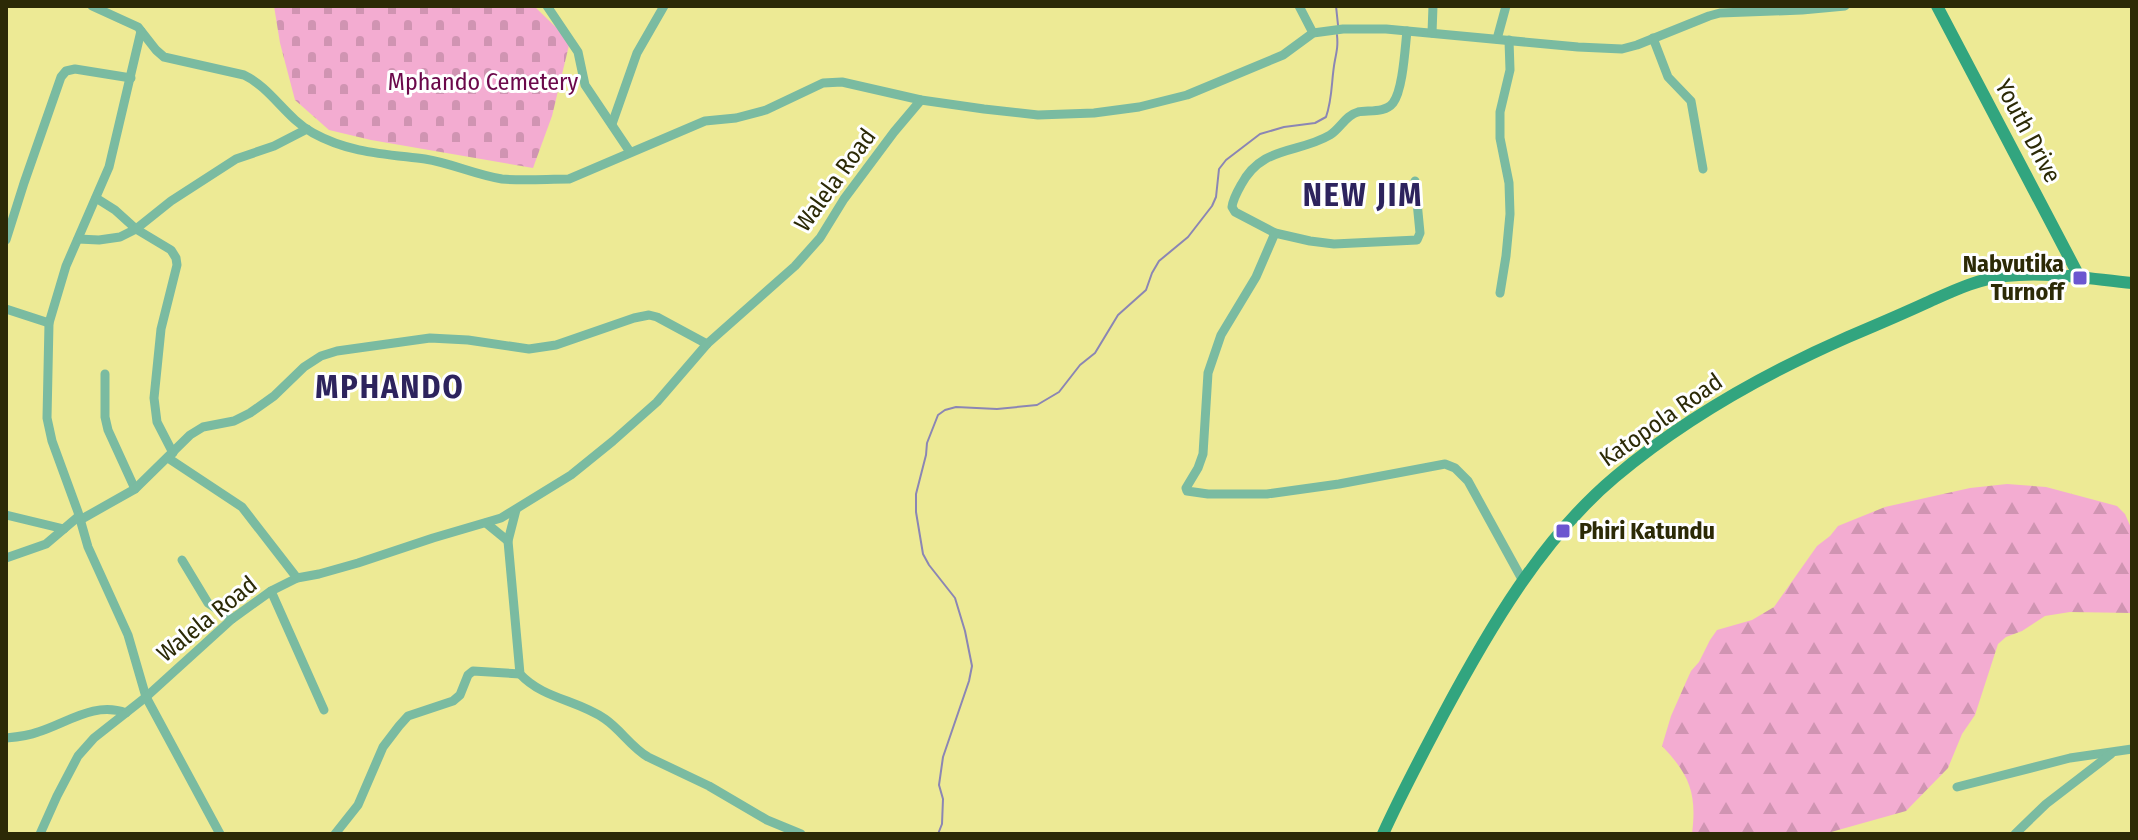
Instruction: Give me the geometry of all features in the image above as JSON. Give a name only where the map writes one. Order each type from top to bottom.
[{"type":"street","points":[[92,6],[138,27],[164,57],[255,80],[291,118],[347,148],[428,160],[503,179],[569,179],[705,121],[736,118],[766,110],[823,83],[842,82],[921,100],[1038,115],[1094,113],[1139,107],[1187,95],[1283,55],[1313,33],[1343,29],[1407,31],[1622,49],[1733,9],[1802,10],[1845,6]]},
{"type":"street","points":[[547,6],[578,52],[585,85],[630,152]]},
{"type":"street","points":[[612,124],[637,53],[664,6]]},
{"type":"street","points":[[1299,6],[1313,33]]},
{"type":"street","points":[[1432,33],[1433,6]]},
{"type":"street","points":[[1497,39],[1506,6]]},
{"type":"street","name":"Youth Drive","points":[[1937,6],[2080,278]]},
{"type":"street","points":[[141,31],[109,167],[66,266],[49,323],[47,418],[88,547],[128,635],[146,697],[220,834]]},
{"type":"street","points":[[1407,31],[1397,96],[1392,104],[1388,108],[1356,113],[1328,136],[1262,160],[1247,174],[1232,201],[1232,207],[1235,212],[1275,233],[1334,244],[1417,240],[1420,233],[1415,181]]},
{"type":"street","points":[[1653,38],[1668,77],[1691,101],[1703,169]]},
{"type":"street","points":[[1500,293],[1510,214],[1509,183],[1500,138],[1500,112],[1510,70],[1509,40]]},
{"type":"street","points":[[6,240],[61,77],[66,71],[75,69],[131,78]]},
{"type":"street","name":"Walela Road","points":[[40,834],[78,756],[94,738],[146,697],[232,619],[271,591],[297,578],[345,567],[486,523],[516,510],[571,475],[613,441],[657,402],[707,344],[795,266],[820,238],[844,199],[921,100]]},
{"type":"street","points":[[78,239],[120,237],[226,165],[307,129]]},
{"type":"street","points":[[96,198],[136,229],[171,250],[176,258],[177,265],[161,329],[154,398],[157,422],[170,456],[242,507],[297,578]]},
{"type":"street","points":[[1275,233],[1256,277],[1221,335],[1208,373],[1203,454],[1187,491],[1267,494],[1445,464],[1455,468],[1468,481],[1523,581]]},
{"type":"street","name":"Katopola Road","points":[[1383,834],[1475,655],[1523,581],[1581,510],[1615,477],[1705,412],[1777,370],[1947,294],[2003,276],[2031,274],[2132,283]]},
{"type":"street","points":[[6,309],[49,323]]},
{"type":"street","points":[[6,558],[46,544],[80,518],[135,489],[190,435],[203,427],[234,421],[250,413],[274,396],[304,367],[321,356],[337,351],[430,338],[529,349],[556,345],[649,315],[707,344]]},
{"type":"street","points":[[105,374],[108,430],[135,489]]},
{"type":"street","points":[[516,510],[508,541],[520,674],[542,692],[607,720],[639,752],[709,786],[767,820],[801,834]]},
{"type":"street","points":[[6,515],[64,529]]},
{"type":"street","points":[[486,523],[508,541]]},
{"type":"street","points":[[182,560],[208,603],[232,619]]},
{"type":"street","points":[[271,591],[324,710]]},
{"type":"street","points":[[335,834],[358,805],[383,747],[408,716],[453,701],[460,695],[468,675],[473,671],[520,674]]},
{"type":"street","points":[[6,738],[37,733],[75,716],[105,708],[126,713]]},
{"type":"street","points":[[1957,787],[2070,758],[2132,749]]},
{"type":"street","points":[[2015,834],[2046,804],[2114,751]]},
{"type":"green space","name":"Mphando Cemetery","points":[[274,6],[534,6],[570,41],[552,116],[533,168],[329,130],[295,100]]},
{"type":"green space","points":[[2007,484],[2046,487],[2117,506],[2125,514],[2132,530],[2132,613],[2070,612],[2045,616],[1998,644],[1975,715],[1962,734],[1948,768],[1906,811],[1824,834],[1692,834],[1693,807],[1689,786],[1679,766],[1662,746],[1671,716],[1691,671],[1717,630],[1752,620],[1774,607],[1817,546],[1838,526],[1885,507],[1970,488]]},
{"type":"waterway","points":[[1336,6],[1338,25]]},
{"type":"waterway","points":[[938,834],[942,824],[943,799],[939,785],[943,757],[972,666],[955,598],[923,554],[916,512],[916,494],[927,443],[938,415],[956,407],[997,409],[1037,405],[1059,392],[1080,365],[1095,353],[1118,315],[1146,290],[1159,261],[1188,237],[1212,206],[1219,169],[1226,160],[1260,134],[1315,123],[1326,117],[1337,35]]},
{"type":"place","name":"Nabvutika Turnoff","points":[[2080,278]]},
{"type":"place","name":"Phiri Katundu","points":[[1563,531]]},
{"type":"district","name":"NEW JIM","points":[[1363,195]]},
{"type":"district","name":"MPHANDO","points":[[390,387]]}]
